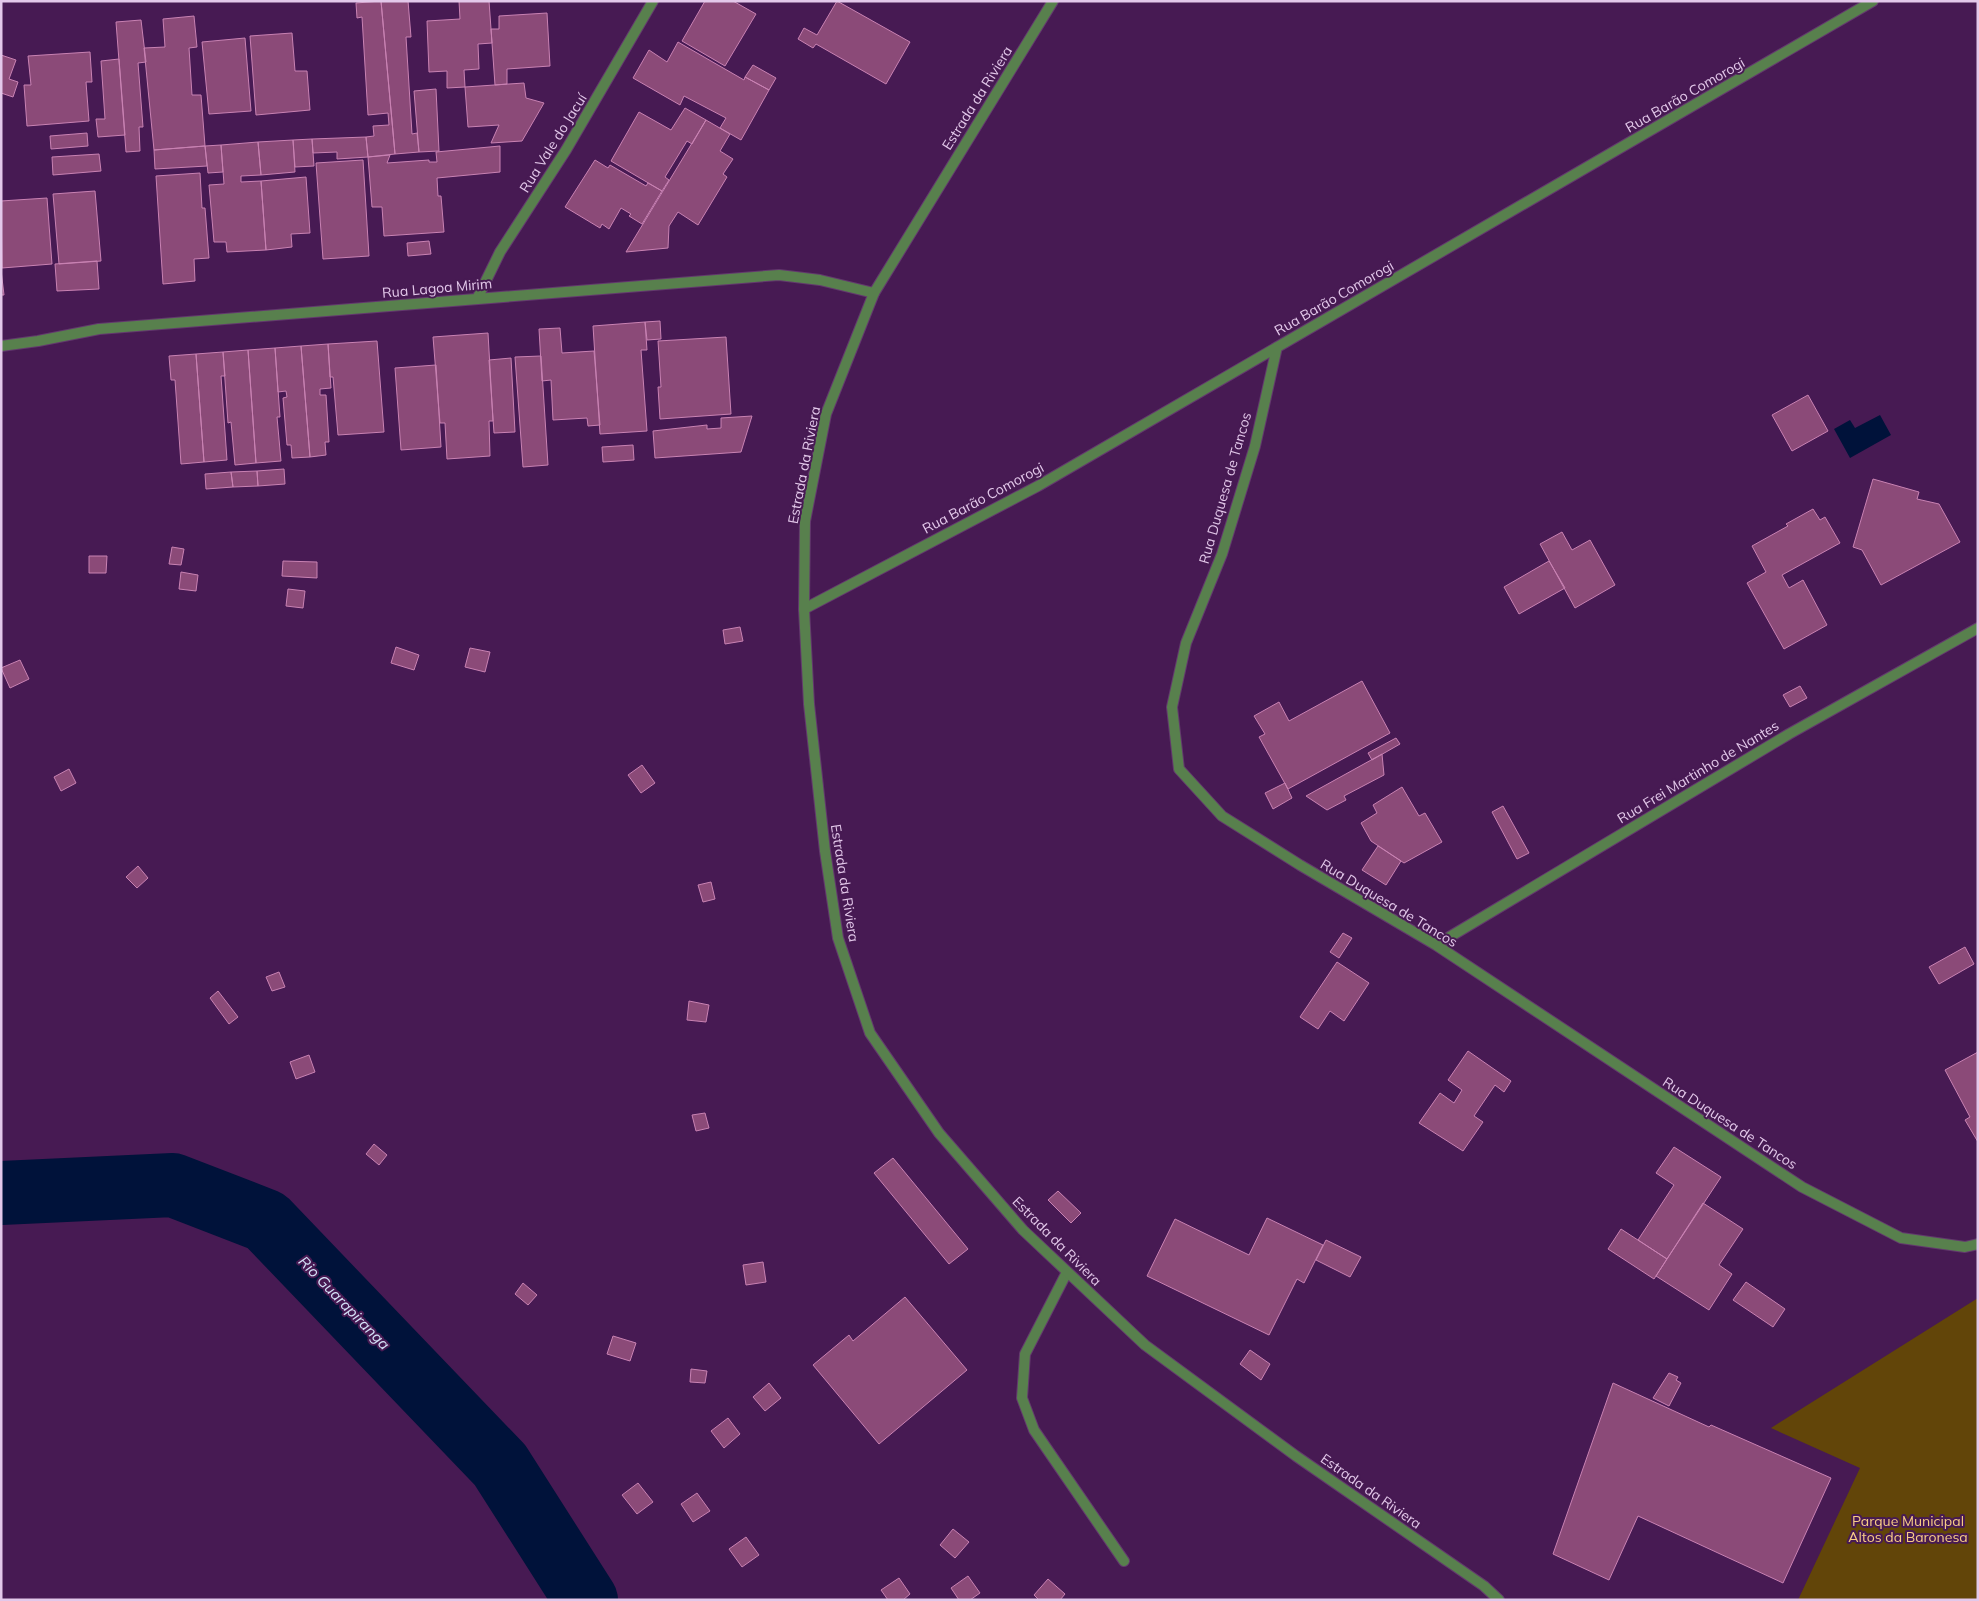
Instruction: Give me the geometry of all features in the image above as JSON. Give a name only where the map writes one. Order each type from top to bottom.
[{"type":"street","name":"Rua Vale do Jacuí","points":[[476,298],[500,252],[566,150],[653,1]]},
{"type":"street","name":"Estrada da Riviera","points":[[1053,1],[874,293],[826,414],[805,521],[804,609],[810,714],[825,851],[838,938],[870,1033],[939,1133],[1023,1230],[1145,1344],[1296,1456],[1484,1586],[1499,1600]]},
{"type":"street","name":"Rua Barão Comorogi","points":[[804,609],[1038,486],[1874,1]]},
{"type":"street","name":"Rua Lagoa Mirim","points":[[1,346],[98,329],[779,275],[820,280],[874,293]]},
{"type":"street","name":"Rua Duquesa de Tancos","points":[[1277,347],[1255,446],[1222,554],[1186,643],[1172,707],[1179,769],[1222,816],[1300,866],[1436,946],[1802,1187],[1901,1238],[1965,1247],[1978,1244]]},
{"type":"street","name":"Rua Frei Martinho de Nantes","points":[[1436,946],[1789,734],[1978,628]]},
{"type":"street","points":[[1067,1272],[1025,1354],[1022,1398],[1034,1430],[1124,1561]]},
{"type":"green space","name":"Parque Municipal Altos da Baronesa","points":[[1978,1298],[1978,1600],[1798,1600],[1860,1468],[1771,1428]]},
{"type":"water","points":[[1880,415],[1891,435],[1850,458],[1834,429],[1850,420],[1855,428]]},
{"type":"building","points":[[381,1],[408,1],[411,37],[406,37],[412,134],[417,133],[419,152],[395,154]]},
{"type":"building","points":[[381,1],[395,154],[368,157],[366,137],[374,136],[373,126],[389,125],[388,113],[368,115],[362,17],[357,18],[356,3]]},
{"type":"building","points":[[459,1],[489,1],[492,43],[478,44],[479,69],[464,70],[465,87],[447,88],[447,71],[429,72],[427,21],[460,19]]},
{"type":"building","points":[[705,1],[733,1],[756,14],[725,66],[682,41]]},
{"type":"building","points":[[837,1],[910,42],[886,84],[816,44],[813,48],[798,39],[804,28],[817,35]]},
{"type":"building","points":[[547,13],[550,66],[507,69],[507,84],[495,85],[491,29],[499,29],[499,16]]},
{"type":"building","points":[[194,16],[197,47],[189,48],[192,95],[201,95],[205,146],[154,150],[144,48],[165,47],[163,19]]},
{"type":"building","points":[[141,20],[146,62],[138,63],[143,127],[139,127],[140,151],[126,152],[116,22]]},
{"type":"building","points":[[292,33],[295,71],[307,71],[310,110],[256,115],[250,36]]},
{"type":"building","points":[[245,38],[251,111],[209,114],[202,42]]},
{"type":"building","points":[[678,42],[744,80],[745,77],[769,90],[741,140],[720,128],[726,118],[684,96],[680,105],[633,78],[649,50],[667,62]]},
{"type":"building","points":[[90,52],[92,82],[86,82],[89,121],[27,126],[24,85],[31,85],[28,56]]},
{"type":"building","points":[[1,55],[16,60],[9,79],[18,82],[13,97],[1,93]]},
{"type":"building","points":[[119,59],[125,135],[98,137],[96,119],[105,119],[101,61]]},
{"type":"building","points":[[753,65],[776,78],[769,90],[745,77]]},
{"type":"building","points":[[524,83],[526,98],[544,103],[522,141],[491,143],[499,125],[468,127],[465,87]]},
{"type":"building","points":[[436,89],[439,151],[419,152],[414,91]]},
{"type":"building","points":[[685,108],[706,120],[692,144],[687,141],[665,177],[669,180],[662,191],[611,161],[639,112],[671,130]]},
{"type":"building","points":[[706,120],[730,134],[720,151],[733,159],[723,174],[727,177],[698,225],[678,212],[669,226],[668,248],[626,252]]},
{"type":"building","points":[[87,133],[88,146],[51,149],[50,136]]},
{"type":"building","points":[[366,137],[368,157],[337,159],[337,152],[313,153],[312,139]]},
{"type":"building","points":[[312,139],[314,166],[295,167],[293,140]]},
{"type":"building","points":[[293,140],[295,172],[261,175],[258,142]]},
{"type":"building","points":[[258,142],[261,175],[241,176],[241,182],[261,181],[266,250],[227,252],[226,242],[214,242],[209,185],[224,184],[221,145]]},
{"type":"building","points":[[221,145],[223,172],[208,173],[205,146]]},
{"type":"building","points":[[205,146],[207,166],[155,169],[154,150]]},
{"type":"building","points":[[500,146],[500,172],[437,178],[438,196],[441,196],[444,232],[384,236],[382,207],[372,207],[368,157],[390,155],[387,163],[429,160],[429,162],[437,162],[436,152]]},
{"type":"building","points":[[99,154],[101,171],[53,175],[52,157]]},
{"type":"building","points":[[363,160],[369,256],[323,259],[316,163]]},
{"type":"building","points":[[595,160],[608,168],[610,165],[646,186],[648,183],[662,191],[642,224],[629,216],[631,214],[621,208],[609,229],[602,224],[600,228],[565,207]]},
{"type":"building","points":[[200,173],[202,208],[205,208],[209,258],[194,259],[195,281],[163,284],[156,176]]},
{"type":"building","points":[[306,177],[310,233],[291,234],[292,247],[266,250],[261,181]]},
{"type":"building","points":[[95,191],[101,261],[59,264],[53,194]]},
{"type":"building","points":[[47,198],[52,264],[2,268],[1,201]]},
{"type":"building","points":[[429,241],[431,254],[408,256],[407,243]]},
{"type":"building","points":[[97,261],[99,289],[57,291],[55,264]]},
{"type":"building","points":[[1,270],[4,295],[1,295]]},
{"type":"building","points":[[660,321],[661,339],[647,340],[645,322]]},
{"type":"building","points":[[645,322],[647,350],[641,350],[647,431],[600,434],[593,326]]},
{"type":"building","points":[[560,328],[562,353],[594,351],[600,425],[588,426],[587,418],[553,420],[551,380],[542,381],[539,329]]},
{"type":"building","points":[[488,333],[493,421],[489,421],[490,456],[447,459],[445,423],[440,423],[433,337]]},
{"type":"building","points":[[726,337],[731,414],[660,419],[658,387],[661,387],[658,341]]},
{"type":"building","points":[[377,341],[384,432],[338,435],[333,377],[330,377],[328,344]]},
{"type":"building","points":[[328,344],[331,388],[320,389],[320,395],[326,395],[329,442],[325,442],[326,455],[310,457],[301,346]]},
{"type":"building","points":[[301,346],[310,457],[292,458],[291,445],[287,445],[283,398],[287,397],[286,391],[278,392],[275,348]]},
{"type":"building","points":[[275,348],[280,417],[277,417],[281,461],[256,463],[248,350]]},
{"type":"building","points":[[248,350],[256,463],[235,465],[231,422],[228,423],[223,352]]},
{"type":"building","points":[[223,352],[225,376],[221,376],[227,460],[204,462],[196,354]]},
{"type":"building","points":[[196,354],[204,462],[181,464],[175,380],[171,380],[169,356]]},
{"type":"building","points":[[541,356],[548,465],[523,467],[515,357]]},
{"type":"building","points":[[511,358],[515,432],[494,433],[489,360]]},
{"type":"building","points":[[436,365],[441,447],[401,450],[395,368]]},
{"type":"building","points":[[1808,395],[1828,431],[1792,451],[1772,415]]},
{"type":"building","points":[[752,416],[741,452],[655,458],[653,431],[707,425],[707,429],[721,428],[721,418]]},
{"type":"building","points":[[633,445],[634,460],[603,462],[602,447]]},
{"type":"building","points":[[284,469],[285,484],[258,486],[257,471]]},
{"type":"building","points":[[257,471],[258,486],[233,487],[231,472]]},
{"type":"building","points":[[231,472],[233,487],[206,489],[205,474]]},
{"type":"building","points":[[1873,479],[1919,492],[1917,499],[1939,504],[1960,542],[1881,585],[1862,550],[1853,547]]},
{"type":"building","points":[[1813,509],[1820,520],[1825,517],[1840,543],[1782,575],[1789,588],[1803,580],[1827,625],[1784,649],[1747,583],[1766,572],[1752,546],[1788,526],[1786,524]]},
{"type":"building","points":[[1562,532],[1572,550],[1590,540],[1615,585],[1575,608],[1540,544]]},
{"type":"building","points":[[172,547],[184,549],[181,565],[169,564]]},
{"type":"building","points":[[89,556],[107,556],[106,573],[89,573]]},
{"type":"building","points":[[283,561],[317,562],[317,578],[282,576]]},
{"type":"building","points":[[1549,561],[1565,588],[1519,614],[1504,587]]},
{"type":"building","points":[[181,572],[198,575],[196,591],[179,589]]},
{"type":"building","points":[[288,589],[305,591],[303,608],[286,606]]},
{"type":"building","points":[[740,627],[743,641],[725,644],[723,630]]},
{"type":"building","points":[[396,647],[419,655],[414,670],[391,663]]},
{"type":"building","points":[[470,648],[490,652],[485,672],[465,667]]},
{"type":"building","points":[[20,660],[29,679],[10,688],[1,668]]},
{"type":"building","points":[[1362,681],[1390,733],[1288,789],[1259,737],[1265,734],[1254,716],[1279,702],[1289,721]]},
{"type":"building","points":[[1800,686],[1807,698],[1790,707],[1783,695]]},
{"type":"building","points":[[1396,738],[1400,744],[1372,760],[1368,753]]},
{"type":"building","points":[[1382,754],[1384,775],[1344,796],[1346,800],[1327,810],[1306,796]]},
{"type":"building","points":[[642,765],[655,783],[641,793],[628,775]]},
{"type":"building","points":[[69,769],[76,783],[61,791],[54,777]]},
{"type":"building","points":[[1285,783],[1292,798],[1273,809],[1265,793]]},
{"type":"building","points":[[1402,787],[1419,816],[1425,813],[1442,842],[1404,863],[1371,841],[1361,823],[1377,813],[1373,805]]},
{"type":"building","points":[[1503,806],[1529,853],[1517,859],[1492,812]]},
{"type":"building","points":[[1378,846],[1401,861],[1386,885],[1362,870]]},
{"type":"building","points":[[138,866],[148,878],[137,888],[126,877]]},
{"type":"building","points":[[711,882],[715,899],[703,902],[698,885]]},
{"type":"building","points":[[1343,933],[1352,938],[1339,958],[1330,952]]},
{"type":"building","points":[[1965,947],[1974,964],[1939,984],[1929,967]]},
{"type":"building","points":[[1337,962],[1369,983],[1344,1021],[1330,1011],[1318,1029],[1300,1017]]},
{"type":"building","points":[[279,972],[285,987],[272,991],[266,977]]},
{"type":"building","points":[[218,991],[238,1017],[229,1024],[210,998]]},
{"type":"building","points":[[689,1001],[709,1005],[706,1022],[687,1020]]},
{"type":"building","points":[[1468,1051],[1511,1081],[1504,1092],[1495,1085],[1474,1116],[1483,1122],[1463,1151],[1419,1123],[1440,1093],[1454,1103],[1462,1090],[1448,1080]]},
{"type":"building","points":[[1978,1052],[1978,1142],[1965,1120],[1970,1117],[1945,1070]]},
{"type":"building","points":[[309,1055],[315,1072],[296,1079],[290,1062]]},
{"type":"building","points":[[705,1113],[709,1128],[696,1131],[692,1115]]},
{"type":"building","points":[[374,1144],[387,1155],[379,1165],[366,1154]]},
{"type":"building","points":[[1674,1147],[1721,1177],[1667,1259],[1638,1240],[1674,1185],[1656,1173]]},
{"type":"building","points":[[893,1158],[968,1249],[949,1264],[874,1173]]},
{"type":"building","points":[[1058,1191],[1081,1213],[1071,1223],[1048,1200]]},
{"type":"building","points":[[1703,1203],[1743,1229],[1719,1265],[1732,1274],[1709,1310],[1656,1276]]},
{"type":"building","points":[[1267,1218],[1323,1245],[1304,1283],[1297,1279],[1269,1335],[1147,1276],[1175,1219],[1249,1255]]},
{"type":"building","points":[[1621,1229],[1667,1259],[1654,1279],[1608,1249]]},
{"type":"building","points":[[1326,1240],[1361,1257],[1350,1277],[1316,1260]]},
{"type":"building","points":[[763,1262],[766,1282],[746,1285],[743,1265]]},
{"type":"building","points":[[1746,1282],[1785,1309],[1773,1327],[1733,1300]]},
{"type":"building","points":[[523,1283],[537,1295],[528,1305],[515,1294]]},
{"type":"building","points":[[905,1297],[967,1370],[879,1444],[813,1365],[849,1335],[853,1341]]},
{"type":"building","points":[[613,1336],[636,1343],[630,1361],[607,1354]]},
{"type":"building","points":[[1250,1350],[1270,1364],[1261,1380],[1240,1364]]},
{"type":"building","points":[[691,1369],[707,1371],[705,1383],[690,1382]]},
{"type":"building","points":[[1669,1373],[1678,1377],[1676,1380],[1681,1383],[1669,1406],[1653,1398]]},
{"type":"building","points":[[769,1383],[781,1398],[765,1411],[753,1397]]},
{"type":"building","points":[[1613,1383],[1709,1427],[1711,1425],[1831,1478],[1783,1583],[1638,1516],[1609,1580],[1553,1554]]},
{"type":"building","points":[[728,1418],[740,1434],[724,1448],[711,1431]]},
{"type":"building","points":[[638,1483],[653,1502],[637,1514],[622,1495]]},
{"type":"building","points":[[697,1493],[710,1511],[693,1522],[681,1504]]},
{"type":"building","points":[[953,1529],[969,1542],[955,1558],[940,1545]]},
{"type":"building","points":[[746,1537],[759,1555],[742,1567],[729,1549]]},
{"type":"building","points":[[968,1576],[980,1593],[970,1600],[959,1600],[951,1588]]},
{"type":"building","points":[[899,1578],[910,1594],[903,1600],[888,1600],[881,1590]]},
{"type":"building","points":[[1048,1579],[1065,1594],[1060,1600],[1039,1600],[1034,1595]]},
{"type":"waterway","name":"Rio Guarapiranga","points":[[1,1193],[173,1185],[266,1221],[500,1465],[586,1600]]}]
